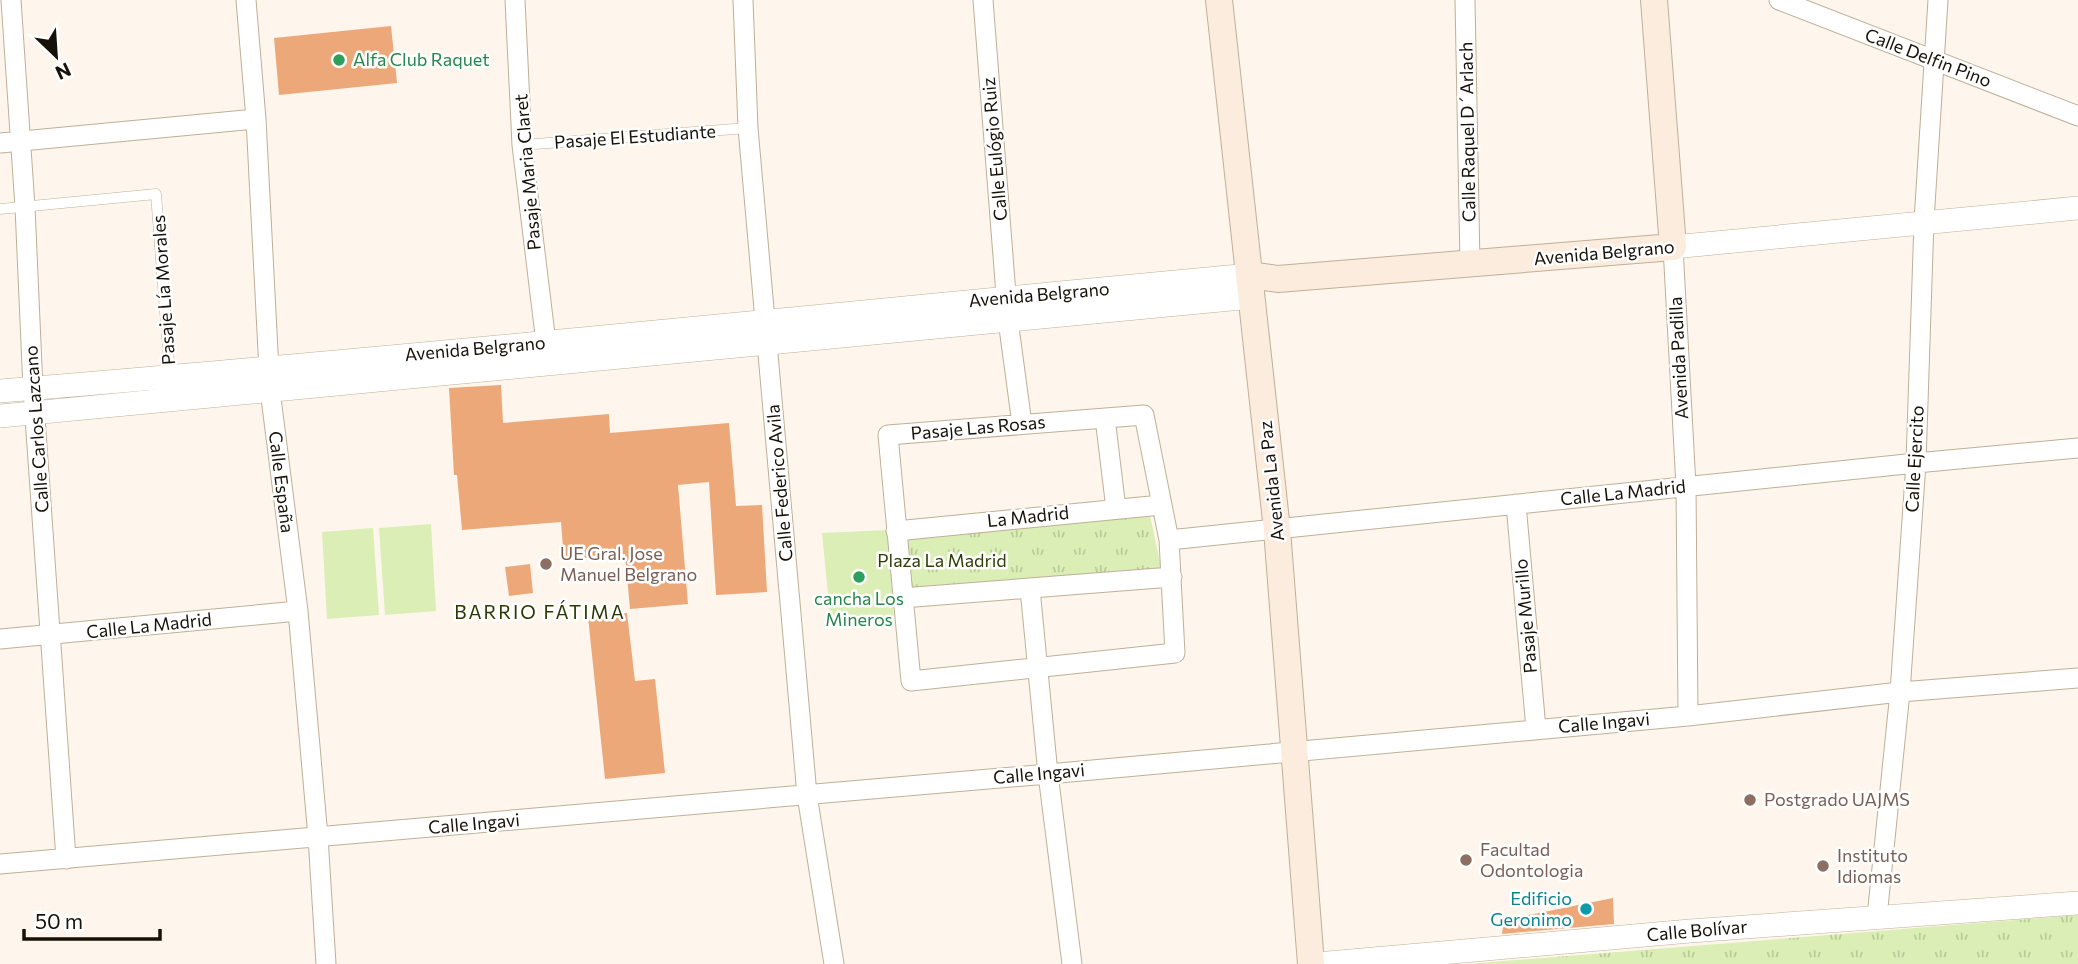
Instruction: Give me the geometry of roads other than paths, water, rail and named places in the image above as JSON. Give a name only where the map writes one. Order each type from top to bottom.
[{"type":"main road","name":"Avenida La Paz","points":[[1219,0],[1278,530],[1311,964]]},
{"type":"main road","name":"Avenida Padilla","points":[[1654,0],[1673,247]]},
{"type":"main road","name":"Avenida Belgrano","points":[[1251,286],[1278,279],[1673,247]]},
{"type":"street","name":"Calle Carlos Lazcano","points":[[11,0],[25,208],[33,389],[66,859]]},
{"type":"street","name":"Calle España","points":[[246,0],[256,119],[269,379],[298,611],[326,964]]},
{"type":"street","name":"Pasaje Maria Claret","points":[[516,0],[522,145],[545,343]]},
{"type":"street","name":"Calle Federico Avila","points":[[743,0],[748,128],[807,795],[834,964]]},
{"type":"street","name":"Calle Eulógio Ruiz","points":[[983,0],[1007,309],[1021,424]]},
{"type":"street","name":"Calle Raquel D´Arlach","points":[[1465,0],[1470,264]]},
{"type":"street","name":"Calle Delfin Pino","points":[[1779,0],[2078,116]]},
{"type":"street","name":"Calle Ejercito","points":[[1877,917],[1900,692],[1916,463],[1924,221],[1938,0]]},
{"type":"street","points":[[0,143],[256,119]]},
{"type":"street","name":"Avenida Belgrano","points":[[1673,247],[2078,208]]},
{"type":"street","name":"Avenida Padilla","points":[[1673,247],[1686,486],[1688,716]]},
{"type":"street","name":"Avenida Belgrano","points":[[0,391],[170,376],[269,379],[1251,286]]},
{"type":"street","name":"Avenida Belgrano","points":[[0,416],[545,343],[766,331]]},
{"type":"street","name":"Pasaje Las Rosas","points":[[1144,415],[1169,540],[1175,653],[911,681],[888,435],[1021,424],[1144,415]]},
{"type":"street","points":[[1105,418],[1116,509]]},
{"type":"street","name":"Calle La Madrid","points":[[1169,540],[2078,448]]},
{"type":"street","name":"Pasaje Murillo","points":[[1516,504],[1536,729]]},
{"type":"street","name":"La Madrid","points":[[896,531],[1161,505]]},
{"type":"street","points":[[902,598],[1172,577]]},
{"type":"street","points":[[1030,589],[1048,774],[1072,964]]},
{"type":"street","name":"Calle La Madrid","points":[[0,639],[298,611]]},
{"type":"street","name":"Calle Ingavi","points":[[0,864],[1048,774],[1688,716],[1900,692],[2078,678]]},
{"type":"street","name":"Calle Bolívar","points":[[1317,964],[1877,917],[2078,904]]},
{"type":"lane","name":"Pasaje El Estudiante","points":[[522,145],[748,128]]},
{"type":"lane","name":"Pasaje Lía Morales","points":[[0,209],[156,194],[170,376]]},
{"type":"place","name":"Alfa Club Raquet","points":[[339,60]]},
{"type":"place","name":"UE Gral. Jose Manuel Belgrano","points":[[546,564]]},
{"type":"place","name":"cancha Los Mineros","points":[[859,577]]},
{"type":"place","name":"Postgrado UAJMS","points":[[1750,800]]},
{"type":"place","name":"Facultad Odontologia","points":[[1466,860]]},
{"type":"place","name":"Instituto Idiomas","points":[[1823,866]]},
{"type":"place","name":"Edificio Geronimo","points":[[1586,909]]},
{"type":"district","name":"BARRIO FÁTIMA","points":[[540,612]]},
{"type":"park label","name":"Plaza La Madrid","points":[[942,561]]}]
